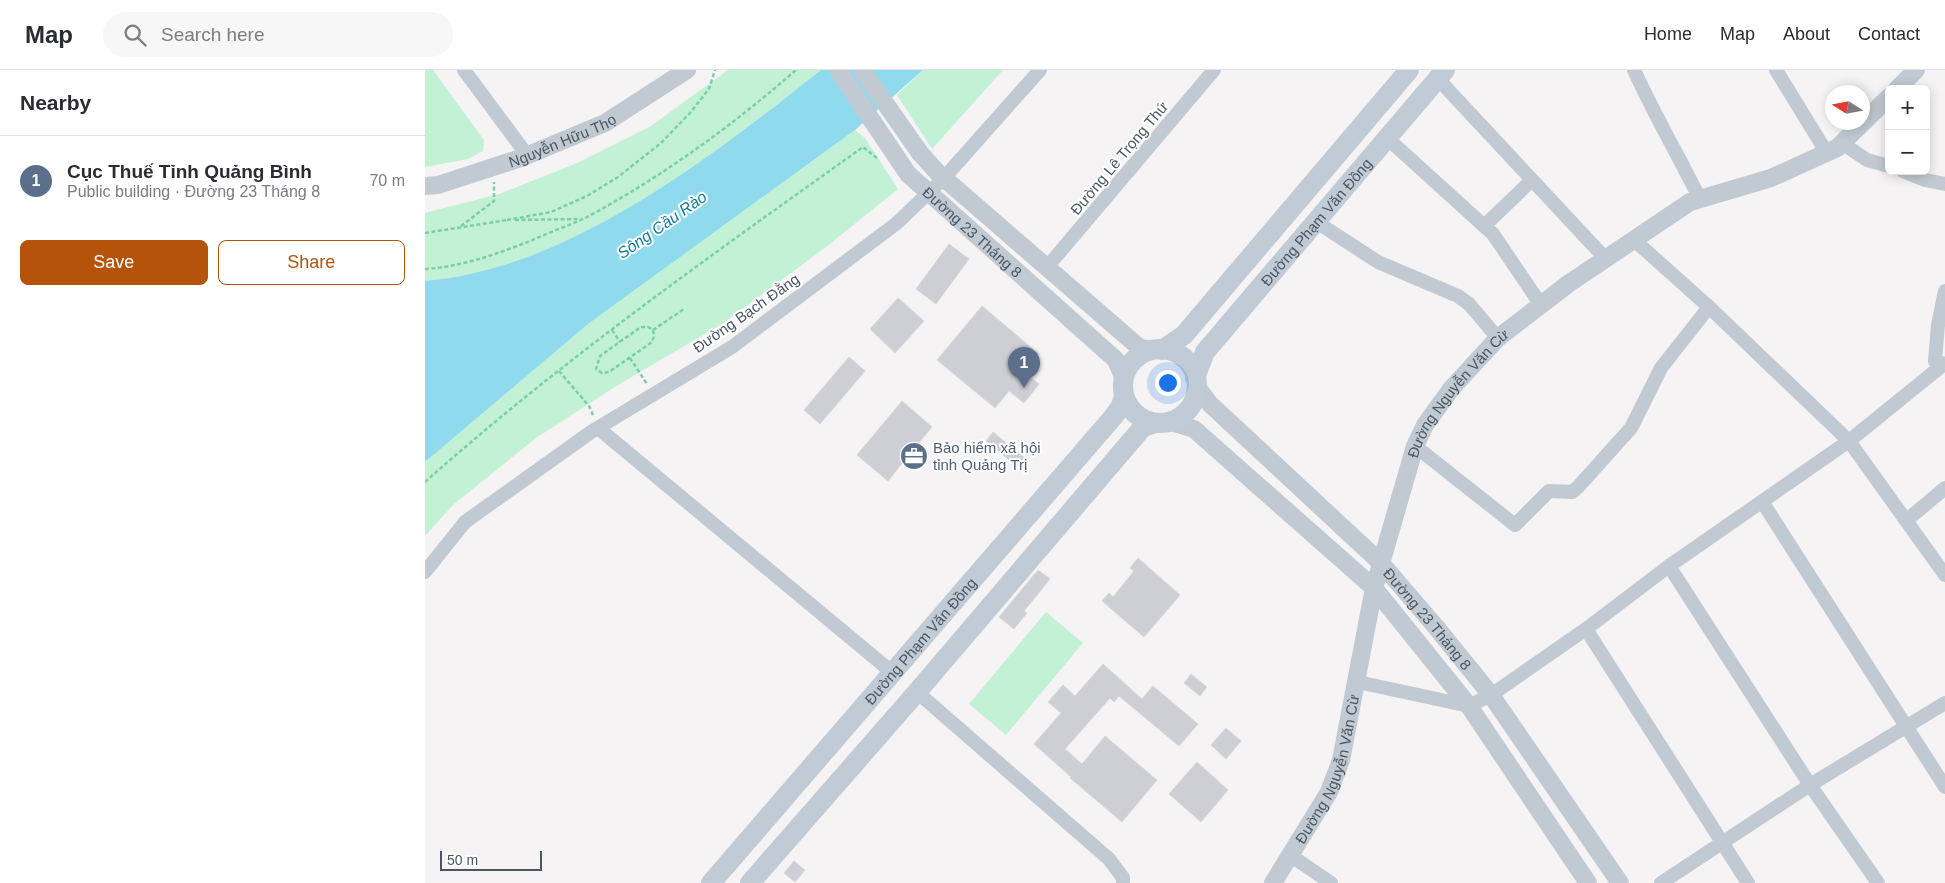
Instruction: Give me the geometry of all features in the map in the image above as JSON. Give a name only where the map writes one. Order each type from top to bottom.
[{"type":"main road","name":"Đường Phạm Văn Đồng","points":[[1157,350],[1184,335],[1409,70]]},
{"type":"main road","name":"Đường Phạm Văn Đồng","points":[[1196,382],[1205,352],[1442,74]]},
{"type":"main road","points":[[1157,350],[1178,354],[1194,372],[1196,382],[1192,405],[1185,414],[1163,422],[1144,420],[1135,414],[1124,388],[1133,361],[1157,350]]},
{"type":"main road","name":"Đường Phạm Văn Đồng","points":[[711,883],[1114,416],[1121,406],[1124,388]]},
{"type":"main road","name":"Đường Phạm Văn Đồng","points":[[750,883],[917,692],[1137,434],[1143,428],[1163,422]]},
{"type":"main road","points":[[893,673],[917,692]]},
{"type":"street","points":[[464,70],[527,155]]},
{"type":"street","name":"Nguyễn Hữu Thọ","points":[[425,186],[438,185],[527,155],[605,122],[687,70]]},
{"type":"street","name":"Đường 23 Tháng 8","points":[[838,70],[903,167],[928,193],[1116,360],[1124,388]]},
{"type":"street","name":"Đường 23 Tháng 8","points":[[862,70],[920,153],[944,178],[1048,266],[1140,348],[1157,350]]},
{"type":"street","name":"Đường Bạch Đằng","points":[[425,572],[465,522],[598,428],[732,347],[897,223],[944,178],[1040,70]]},
{"type":"street","name":"Đường Lê Trọng Thứ","points":[[1048,266],[1214,70]]},
{"type":"street","points":[[1634,70],[1654,115],[1672,143],[1699,199]]},
{"type":"street","points":[[1776,70],[1827,153]]},
{"type":"street","points":[[1901,85],[1916,70]]},
{"type":"street","points":[[1442,74],[1532,180],[1605,258]]},
{"type":"street","name":"Đường Nguyễn Văn Cừ","points":[[1273,883],[1329,792],[1341,760],[1358,682],[1375,588],[1415,446],[1425,425],[1451,390],[1498,338],[1605,258],[1663,219],[1699,199],[1771,178],[1827,153],[1842,143],[1885,101]]},
{"type":"street","points":[[1387,138],[1493,234],[1541,305]]},
{"type":"street","points":[[1842,143],[1867,160],[1885,165]]},
{"type":"street","points":[[1913,175],[1925,180],[1945,184]]},
{"type":"street","points":[[1484,226],[1532,180]]},
{"type":"street","points":[[1315,222],[1378,262],[1458,296],[1469,304],[1498,338]]},
{"type":"street","points":[[1633,239],[1709,307],[1849,441],[1945,575]]},
{"type":"street","points":[[1945,290],[1938,325],[1935,361],[1945,364]]},
{"type":"street","points":[[1415,446],[1515,525],[1549,492],[1572,492],[1578,487],[1631,428],[1661,368],[1709,307]]},
{"type":"street","points":[[1358,682],[1469,706],[1491,695],[1586,629],[1669,566],[1763,503],[1849,441],[1945,364]]},
{"type":"street","name":"Đường 23 Tháng 8","points":[[1196,382],[1210,404],[1381,563],[1491,695],[1620,883]]},
{"type":"street","name":"Đường 23 Tháng 8","points":[[1163,422],[1194,429],[1375,588],[1469,706],[1588,883]]},
{"type":"street","points":[[598,428],[893,673]]},
{"type":"street","points":[[1907,520],[1945,488]]},
{"type":"street","points":[[1763,503],[1945,787]]},
{"type":"street","points":[[1669,566],[1810,785],[1879,883]]},
{"type":"street","points":[[1586,629],[1723,841],[1748,883]]},
{"type":"street","points":[[917,692],[1109,859],[1120,873],[1123,883]]},
{"type":"street","points":[[1661,883],[1810,785],[1945,703]]},
{"type":"street","points":[[1290,855],[1331,883]]},
{"type":"path","points":[[425,233],[551,212],[587,196],[618,177],[661,143],[690,113],[709,89],[715,70]]},
{"type":"path","points":[[425,269],[443,268],[507,250],[581,219],[668,168],[770,93],[797,70]]},
{"type":"path","points":[[425,482],[559,371],[689,271],[863,147],[886,165],[903,167]]},
{"type":"path","points":[[460,226],[494,201],[495,166]]},
{"type":"path","points":[[507,220],[581,219]]},
{"type":"path","points":[[653,330],[684,309]]},
{"type":"path","points":[[648,326],[653,330],[652,342],[630,358],[609,372],[602,373],[596,369],[600,356],[641,327],[648,326]]},
{"type":"path","points":[[612,330],[620,342]]},
{"type":"path","points":[[630,358],[653,394]]},
{"type":"path","points":[[559,371],[589,406],[598,428]]},
{"type":"green space","points":[[425,70],[433,70],[484,140],[483,151],[468,159],[425,167]]},
{"type":"green space","points":[[728,70],[821,70],[733,138],[685,172],[636,204],[585,232],[532,255],[479,272],[425,281],[425,213],[499,194],[575,164],[651,126]]},
{"type":"green space","points":[[923,70],[1003,70],[932,149],[897,95]]},
{"type":"green space","points":[[855,130],[865,138],[898,189],[826,247],[722,324],[618,385],[536,438],[453,505],[425,536],[425,462],[588,324]]},
{"type":"green space","points":[[1046,612],[1083,643],[1006,735],[969,704]]},
{"type":"water","name":"Sông Cầu Rào","points":[[821,70],[923,70],[855,130],[588,324],[425,462],[425,281],[479,272],[532,255],[585,232],[636,204],[685,172],[733,138]]},
{"type":"building","points":[[949,244],[969,259],[936,304],[916,289]]},
{"type":"building","points":[[898,298],[924,321],[895,353],[870,329]]},
{"type":"building","points":[[982,306],[1039,354],[1024,372],[1039,384],[1024,403],[1009,391],[995,408],[937,360]]},
{"type":"building","points":[[849,357],[865,371],[820,424],[804,410]]},
{"type":"building","points":[[902,401],[932,427],[918,444],[929,454],[915,470],[904,461],[888,481],[857,455]]},
{"type":"building","points":[[993,432],[1027,460],[1020,469],[986,441]]},
{"type":"building","points":[[1138,558],[1180,595],[1144,637],[1102,601],[1109,593],[1113,597],[1134,571],[1130,568]]},
{"type":"building","points":[[1038,570],[1050,579],[1024,611],[1027,613],[1014,629],[999,617]]},
{"type":"building","points":[[1103,664],[1142,699],[1153,686],[1198,724],[1179,746],[1119,696],[1114,702],[1110,698],[1065,749],[1082,764],[1105,736],[1157,780],[1122,822],[1070,778],[1034,744],[1061,713],[1048,702],[1063,685],[1075,696]]},
{"type":"building","points":[[1191,674],[1207,687],[1200,696],[1184,683]]},
{"type":"building","points":[[1226,728],[1241,741],[1226,759],[1211,745]]},
{"type":"building","points":[[1197,762],[1228,790],[1201,822],[1169,794]]},
{"type":"building","points":[[794,861],[805,870],[795,882],[784,873]]},
{"type":"place","name":"Cục Thuế Tỉnh Quảng Bình","points":[[1024,388]]},
{"type":"place","name":"Bảo hiểm xã hội tỉnh Quảng Trị","points":[[914,456]]}]
